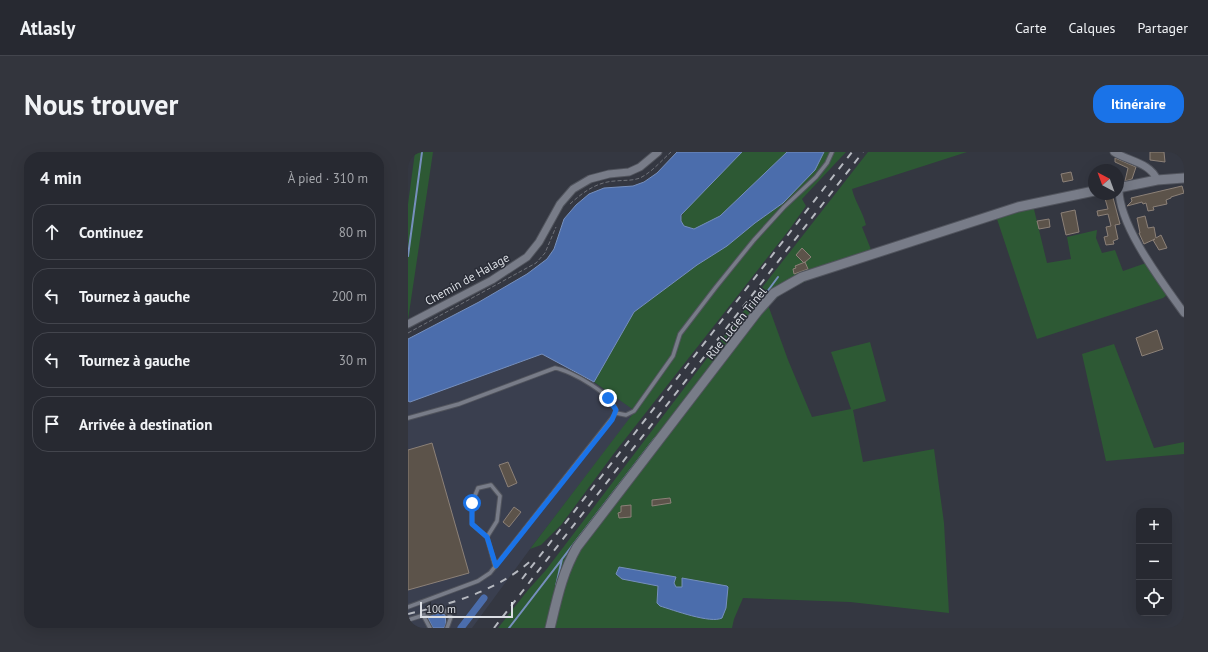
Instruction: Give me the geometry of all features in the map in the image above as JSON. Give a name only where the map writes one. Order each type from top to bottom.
[{"type":"street","name":"Chemin de Halage","points":[[408,324],[492,280],[527,257],[539,242],[560,204],[573,189],[590,179],[609,174],[629,172],[640,167],[658,152]]},
{"type":"street","points":[[1114,152],[1148,168],[1155,174],[1157,180]]},
{"type":"street","points":[[1124,187],[1157,180],[1184,178]]},
{"type":"street","name":"Rue Lucien Trinel","points":[[550,628],[560,585],[568,564],[577,547],[758,311],[774,293],[802,277],[958,225],[1018,207],[1088,193]]},
{"type":"street","points":[[1120,200],[1125,219],[1156,274],[1184,313]]},
{"type":"lane","points":[[616,413],[626,415],[634,410],[673,356],[680,334],[716,287],[774,218],[816,177],[827,163],[832,152]]},
{"type":"lane","points":[[408,418],[459,404],[555,368],[569,372],[594,388],[612,403],[616,413]]},
{"type":"lane","points":[[408,607],[478,581],[487,576],[616,413]]},
{"type":"lane","points":[[487,537],[497,521],[500,496],[491,485],[478,488],[472,503],[472,524],[487,537],[496,566]]},
{"type":"lane","points":[[408,620],[440,610],[446,611],[451,617],[447,628]]},
{"type":"lane","points":[[423,615],[430,628]]},
{"type":"shaded area","points":[[538,321],[594,382],[636,411],[530,549],[472,628],[408,628],[408,401],[410,402],[541,355]]},
{"type":"green space","points":[[415,152],[433,152],[408,320],[408,204]]},
{"type":"green space","points":[[742,152],[787,152],[720,216],[695,229],[684,226],[682,218],[685,210]]},
{"type":"green space","points":[[824,152],[846,152],[802,199],[806,206],[789,230],[615,452],[561,525],[541,545],[530,549],[635,411],[594,382],[634,312],[697,265],[727,246],[783,203],[815,170]]},
{"type":"green space","points":[[868,152],[967,152],[852,189],[865,220],[866,225],[862,227],[874,257],[817,276],[785,291],[768,305],[788,360],[812,417],[851,409],[831,352],[870,342],[886,401],[853,410],[863,462],[934,449],[944,523],[949,613],[850,602],[743,598],[734,619],[732,628],[498,628],[546,570],[714,349]]},
{"type":"green space","points":[[1032,201],[1047,263],[1071,259],[1067,237],[1097,230],[1096,238],[1102,253],[1115,250],[1123,271],[1149,262],[1170,293],[1163,298],[1037,339],[994,210]]},
{"type":"green space","points":[[1114,344],[1154,448],[1184,442],[1184,454],[1106,461],[1082,354]]},
{"type":"water","points":[[677,152],[742,152],[681,215],[681,221],[684,226],[694,229],[720,216],[787,152],[824,152],[815,170],[783,203],[727,246],[697,265],[634,312],[594,382],[542,354],[410,402],[408,401],[408,339],[479,302],[527,274],[547,259],[554,249],[564,219],[576,205],[589,194],[604,188],[633,186],[644,182],[657,173]]},
{"type":"water","points":[[619,567],[676,577],[674,583],[676,587],[682,587],[682,578],[727,586],[726,608],[722,618],[701,618],[660,606],[657,603],[658,586],[622,579],[616,574]]},
{"type":"water","points":[[440,613],[445,615],[446,624],[444,628],[433,628],[427,616]]},
{"type":"building","points":[[1150,152],[1164,152],[1165,162],[1150,160]]},
{"type":"building","points":[[1115,158],[1136,167],[1132,179],[1125,181],[1128,168],[1124,166],[1124,164],[1115,162]]},
{"type":"building","points":[[1071,172],[1073,180],[1063,182],[1061,174]]},
{"type":"building","points":[[1182,186],[1184,193],[1166,200],[1167,204],[1153,207],[1154,210],[1148,211],[1146,203],[1143,204],[1142,202],[1127,206],[1132,201],[1131,198]]},
{"type":"building","points":[[1105,200],[1114,200],[1120,224],[1115,225],[1118,239],[1113,241],[1114,244],[1106,245],[1104,237],[1108,236],[1106,227],[1111,226],[1108,214],[1098,216],[1097,211],[1108,209]]},
{"type":"building","points":[[1075,210],[1079,232],[1066,235],[1061,213]]},
{"type":"building","points":[[1145,216],[1148,228],[1154,227],[1156,238],[1161,235],[1167,248],[1159,250],[1153,240],[1155,239],[1144,244],[1139,233],[1137,218]]},
{"type":"building","points":[[1049,219],[1050,227],[1039,229],[1037,221]]},
{"type":"building","points":[[802,248],[811,257],[804,263],[796,255]]},
{"type":"building","points":[[805,262],[808,269],[794,274],[793,269],[796,268],[795,266]]},
{"type":"building","points":[[1157,330],[1163,349],[1142,356],[1136,338]]},
{"type":"building","points":[[432,443],[469,573],[408,590],[408,450]]},
{"type":"building","points":[[508,462],[517,483],[508,487],[499,465]]},
{"type":"building","points":[[670,498],[671,503],[652,506],[652,500]]},
{"type":"building","points":[[631,505],[631,517],[619,518],[618,513],[621,512],[621,506]]},
{"type":"building","points":[[514,507],[521,512],[509,527],[503,522]]},
{"type":"waterway","points":[[408,256],[422,152]]},
{"type":"waterway","points":[[755,308],[778,277]]},
{"type":"waterway","points":[[509,628],[655,438]]},
{"type":"waterway","points":[[556,586],[562,559]]},
{"type":"waterway","points":[[461,628],[484,598]]},
{"type":"railway","points":[[522,579],[852,152]]},
{"type":"railway","points":[[494,628],[863,152]]},
{"type":"railway","points":[[408,614],[458,600],[490,588],[505,580],[533,559]]},
{"type":"route","points":[[472,503],[472,524],[487,537],[489,550],[496,566],[615,416],[615,406],[608,398]]}]
